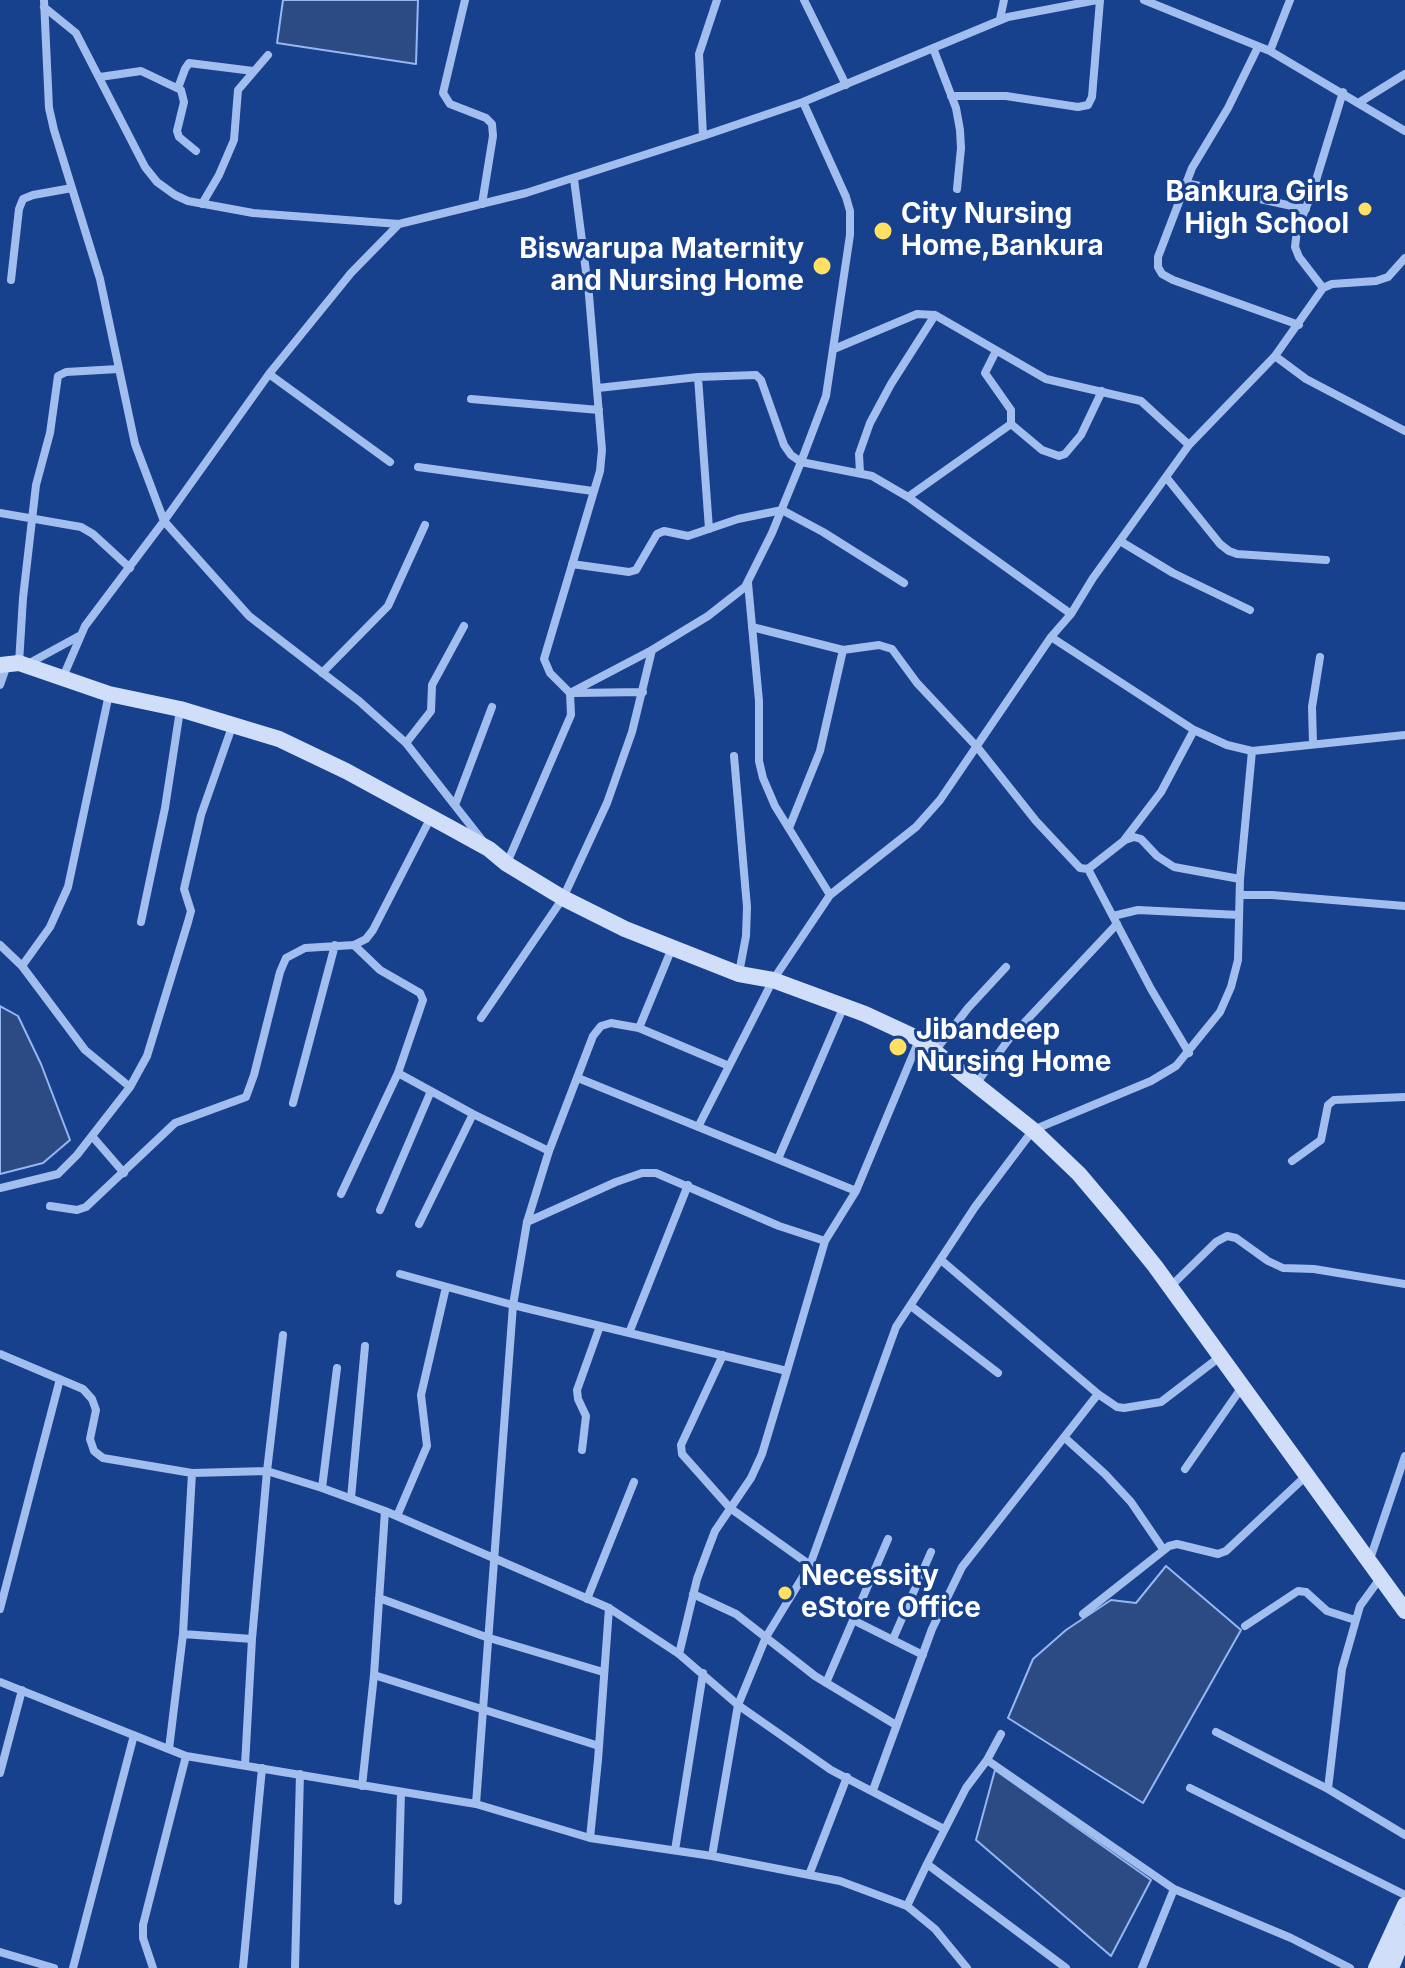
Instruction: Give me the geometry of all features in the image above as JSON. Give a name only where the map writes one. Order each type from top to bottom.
[{"type":"street","points":[[465,0],[443,93],[450,104],[486,118],[494,129],[482,204]]},
{"type":"street","points":[[703,136],[699,54],[717,0]]},
{"type":"street","points":[[804,0],[846,85]]},
{"type":"street","points":[[1000,19],[1004,0]]},
{"type":"street","points":[[44,4],[76,33],[145,167],[157,182],[188,201],[253,213],[399,224],[482,204],[574,179],[803,102],[1000,19],[1033,10],[1099,0],[1092,97],[1088,105],[1078,107],[1006,96],[951,96]]},
{"type":"street","points":[[1144,0],[1270,51],[1405,131]]},
{"type":"street","points":[[1270,51],[1290,0]]},
{"type":"street","points":[[44,4],[49,108],[60,154],[100,279],[135,444],[164,521],[249,616],[359,701],[406,743],[489,849],[507,864],[563,898],[672,948],[739,974],[773,980],[844,1006],[919,1039],[1033,1130],[1079,1174],[1170,1287],[1405,1611]]},
{"type":"street","points":[[1258,47],[1228,108],[1192,168],[1158,257],[1158,267],[1162,274],[1299,325]]},
{"type":"street","points":[[933,48],[960,130],[957,189]]},
{"type":"street","points":[[202,204],[234,140],[238,90],[268,55]]},
{"type":"street","points":[[178,88],[189,63],[253,71]]},
{"type":"street","points":[[100,77],[141,71],[178,88],[183,93],[184,102],[177,131],[196,151]]},
{"type":"street","points":[[1360,102],[1405,74]]},
{"type":"street","points":[[1323,288],[1295,247],[1297,230],[1343,92]]},
{"type":"street","points":[[570,693],[652,650],[734,597],[748,582],[801,462],[826,396],[850,235],[850,211],[803,102]]},
{"type":"street","points":[[507,864],[571,715],[570,693],[550,673],[544,659],[600,471],[602,450],[598,388],[574,179]]},
{"type":"street","points":[[1186,183],[1306,209]]},
{"type":"street","points":[[11,280],[19,209],[23,199],[72,188]]},
{"type":"street","points":[[63,677],[81,635],[269,374],[351,273],[399,224]]},
{"type":"street","points":[[698,1127],[773,980],[830,895],[916,827],[940,800],[1051,637],[1071,614],[1189,445],[1275,356],[1299,325],[1316,294],[1332,284],[1376,281],[1388,277],[1405,258]]},
{"type":"street","points":[[834,349],[917,314],[935,315],[1046,379],[1141,401],[1189,445]]},
{"type":"street","points":[[860,473],[862,442],[870,423],[935,315]]},
{"type":"street","points":[[996,351],[985,373],[1011,410],[1011,424]]},
{"type":"street","points":[[1275,356],[1306,379],[1405,431]]},
{"type":"street","points":[[0,685],[13,664],[38,475],[50,433],[58,376],[66,372],[118,369]]},
{"type":"street","points":[[269,374],[390,462]]},
{"type":"street","points":[[598,388],[698,377],[750,375],[761,380],[784,445],[791,455],[801,462],[872,476],[908,497],[1071,614]]},
{"type":"street","points":[[698,377],[709,529]]},
{"type":"street","points":[[1011,424],[1042,450],[1059,456],[1065,454],[1081,435],[1102,391]]},
{"type":"street","points":[[471,399],[599,410]]},
{"type":"street","points":[[908,497],[1011,424]]},
{"type":"street","points":[[418,467],[593,491]]},
{"type":"street","points":[[1166,477],[1229,551],[1326,560]]},
{"type":"street","points":[[572,564],[629,572],[636,570],[657,534],[664,531],[688,536],[782,510],[904,583]]},
{"type":"street","points":[[0,513],[81,527],[130,568]]},
{"type":"street","points":[[322,673],[388,606],[425,525]]},
{"type":"street","points":[[1120,541],[1173,573],[1250,610]]},
{"type":"street","points":[[748,582],[759,701],[759,761],[768,793],[830,895]]},
{"type":"street","points":[[406,743],[431,711],[432,685],[464,626]]},
{"type":"street","points":[[752,627],[843,650],[879,645],[892,649],[917,683],[978,748],[1080,868],[1088,869],[1125,840],[1161,792],[1194,730]]},
{"type":"street","points":[[13,664],[81,635]]},
{"type":"street","points":[[1051,637],[1194,730],[1227,745],[1252,751],[1405,735]]},
{"type":"street","points":[[481,1018],[563,898],[607,803],[643,692],[652,650]]},
{"type":"street","points":[[789,828],[820,751],[843,650]]},
{"type":"street","points":[[1313,744],[1312,707],[1320,657]]},
{"type":"street","points":[[13,664],[63,677],[109,694],[233,723],[279,739],[346,771],[489,849]]},
{"type":"street","points":[[570,693],[643,692]]},
{"type":"street","points":[[22,966],[50,927],[68,887],[109,694]]},
{"type":"street","points":[[455,805],[492,707]]},
{"type":"street","points":[[141,922],[165,808],[180,709]]},
{"type":"street","points":[[0,1188],[58,1174],[130,1087],[147,1056],[191,911],[184,889],[185,878],[201,815],[233,723]]},
{"type":"street","points":[[712,1856],[738,1705],[766,1637],[810,1565],[888,1345],[911,1306],[975,1207],[1033,1130],[1151,1081],[1176,1066],[1220,1012],[1238,960],[1240,879],[1252,751]]},
{"type":"street","points":[[734,756],[747,907],[746,936],[739,974]]},
{"type":"street","points":[[50,1206],[77,1210],[86,1207],[175,1123],[246,1097],[286,958],[305,948],[354,945],[366,939],[430,819]]},
{"type":"street","points":[[1125,840],[1134,837],[1141,839],[1157,856],[1174,867],[1240,879]]},
{"type":"street","points":[[1088,869],[1189,1053]]},
{"type":"street","points":[[1240,895],[1405,906]]},
{"type":"street","points":[[975,1084],[1009,1039],[1115,920],[1138,910],[1239,915]]},
{"type":"street","points":[[0,945],[22,966],[85,1050],[130,1087]]},
{"type":"street","points":[[293,1103],[335,945]]},
{"type":"street","points":[[341,1194],[398,1073],[423,1000],[420,993],[380,970],[354,945]]},
{"type":"street","points":[[639,1028],[672,948]]},
{"type":"street","points":[[935,1052],[968,1008],[1006,967]]},
{"type":"street","points":[[778,1159],[844,1006]]},
{"type":"street","points":[[476,1804],[513,1305],[527,1222],[549,1151],[593,1036],[601,1026],[611,1023],[639,1028],[729,1066]]},
{"type":"street","points":[[679,1654],[693,1594],[715,1531],[751,1478],[762,1454],[825,1241],[856,1191],[919,1039]]},
{"type":"street","points":[[398,1073],[549,1151]]},
{"type":"street","points":[[578,1078],[856,1191]]},
{"type":"street","points":[[380,1210],[431,1091]]},
{"type":"street","points":[[1292,1161],[1321,1140],[1328,1105],[1334,1100],[1405,1097]]},
{"type":"street","points":[[419,1224],[473,1114]]},
{"type":"street","points":[[92,1136],[124,1173]]},
{"type":"street","points":[[527,1222],[584,1195],[642,1173],[656,1173],[779,1226],[825,1241]]},
{"type":"street","points":[[629,1333],[688,1185]]},
{"type":"street","points":[[1170,1287],[1216,1242],[1227,1236],[1236,1238],[1283,1268],[1314,1269],[1405,1284]]},
{"type":"street","points":[[941,1260],[1109,1403],[1124,1408],[1161,1402],[1221,1356]]},
{"type":"street","points":[[400,1274],[513,1305],[787,1371]]},
{"type":"street","points":[[397,1516],[427,1446],[421,1395],[446,1287]]},
{"type":"street","points":[[911,1306],[998,1373]]},
{"type":"street","points":[[582,1450],[586,1416],[577,1390],[600,1326]]},
{"type":"street","points":[[245,1765],[252,1639],[283,1335]]},
{"type":"street","points":[[351,1498],[365,1346]]},
{"type":"street","points":[[0,1354],[83,1389],[96,1410],[90,1439],[94,1451],[103,1458],[192,1473],[267,1471],[385,1511],[609,1608],[679,1654],[738,1705],[831,1770],[944,1829]]},
{"type":"street","points":[[723,1355],[681,1445],[682,1454],[730,1508],[810,1565]]},
{"type":"street","points":[[322,1488],[337,1368]]},
{"type":"street","points":[[0,1609],[60,1379]]},
{"type":"street","points":[[1185,1469],[1243,1386]]},
{"type":"street","points":[[873,1790],[923,1655],[962,1567],[1098,1394]]},
{"type":"street","points":[[1064,1437],[1131,1502],[1163,1549]]},
{"type":"street","points":[[1370,1560],[1405,1456]]},
{"type":"street","points":[[169,1749],[183,1634],[192,1473]]},
{"type":"street","points":[[1083,1614],[1163,1549],[1177,1544],[1218,1554],[1226,1551],[1307,1474]]},
{"type":"street","points":[[587,1599],[634,1482]]},
{"type":"street","points":[[362,1786],[374,1675],[385,1511]]},
{"type":"street","points":[[826,1683],[888,1539]]},
{"type":"street","points":[[893,1639],[931,1552]]},
{"type":"street","points":[[1328,1789],[1342,1669],[1355,1620],[1366,1595],[1381,1576]]},
{"type":"street","points":[[1245,1626],[1298,1591],[1306,1592],[1327,1611],[1355,1620]]},
{"type":"street","points":[[693,1594],[736,1614],[826,1683],[896,1725]]},
{"type":"street","points":[[379,1598],[486,1637],[603,1672]]},
{"type":"street","points":[[590,1838],[609,1608]]},
{"type":"street","points":[[853,1620],[923,1655]]},
{"type":"street","points":[[183,1634],[252,1639]]},
{"type":"street","points":[[675,1850],[703,1673]]},
{"type":"street","points":[[374,1675],[599,1746]]},
{"type":"street","points":[[0,1682],[186,1756],[476,1804],[590,1838],[712,1856],[840,1881],[907,1906],[935,1929],[967,1968]]},
{"type":"street","points":[[0,1773],[22,1690]]},
{"type":"street","points":[[1216,1732],[1328,1789],[1405,1835]]},
{"type":"street","points":[[907,1906],[966,1788],[1001,1734]]},
{"type":"street","points":[[73,1968],[134,1735]]},
{"type":"street","points":[[153,1968],[143,1938],[143,1925],[186,1756]]},
{"type":"street","points":[[987,1760],[1174,1889],[1291,1938],[1350,1968]]},
{"type":"street","points":[[243,1968],[262,1768]]},
{"type":"street","points":[[295,1968],[300,1774]]},
{"type":"street","points":[[809,1875],[847,1777]]},
{"type":"street","points":[[1190,1788],[1405,1895]]},
{"type":"street","points":[[398,1901],[401,1792]]},
{"type":"street","points":[[927,1864],[1066,1968]]},
{"type":"street","points":[[1142,1968],[1174,1889]]},
{"type":"street","points":[[1376,1968],[1405,1905]]},
{"type":"street","points":[[1391,1968],[1405,1933]]},
{"type":"street","points":[[0,1952],[54,1968]]},
{"type":"water","points":[[283,0],[418,0],[416,64],[277,43]]},
{"type":"water","points":[[0,1006],[18,1016],[41,1064],[70,1140],[43,1163],[0,1174]]},
{"type":"water","points":[[1166,1566],[1241,1630],[1143,1803],[1008,1718],[1033,1659],[1066,1630],[1111,1600],[1136,1603]]},
{"type":"water","points":[[995,1770],[1151,1880],[1111,1956],[976,1840]]},
{"type":"place","name":"Bankura Girls High School","points":[[1365,209]]},
{"type":"place","name":"City Nursing Home,Bankura","points":[[883,231]]},
{"type":"place","name":"Biswarupa Maternity and Nursing Home","points":[[822,266]]},
{"type":"place","name":"Jibandeep Nursing Home","points":[[898,1047]]},
{"type":"place","name":"Necessity eStore Office","points":[[785,1593]]}]
